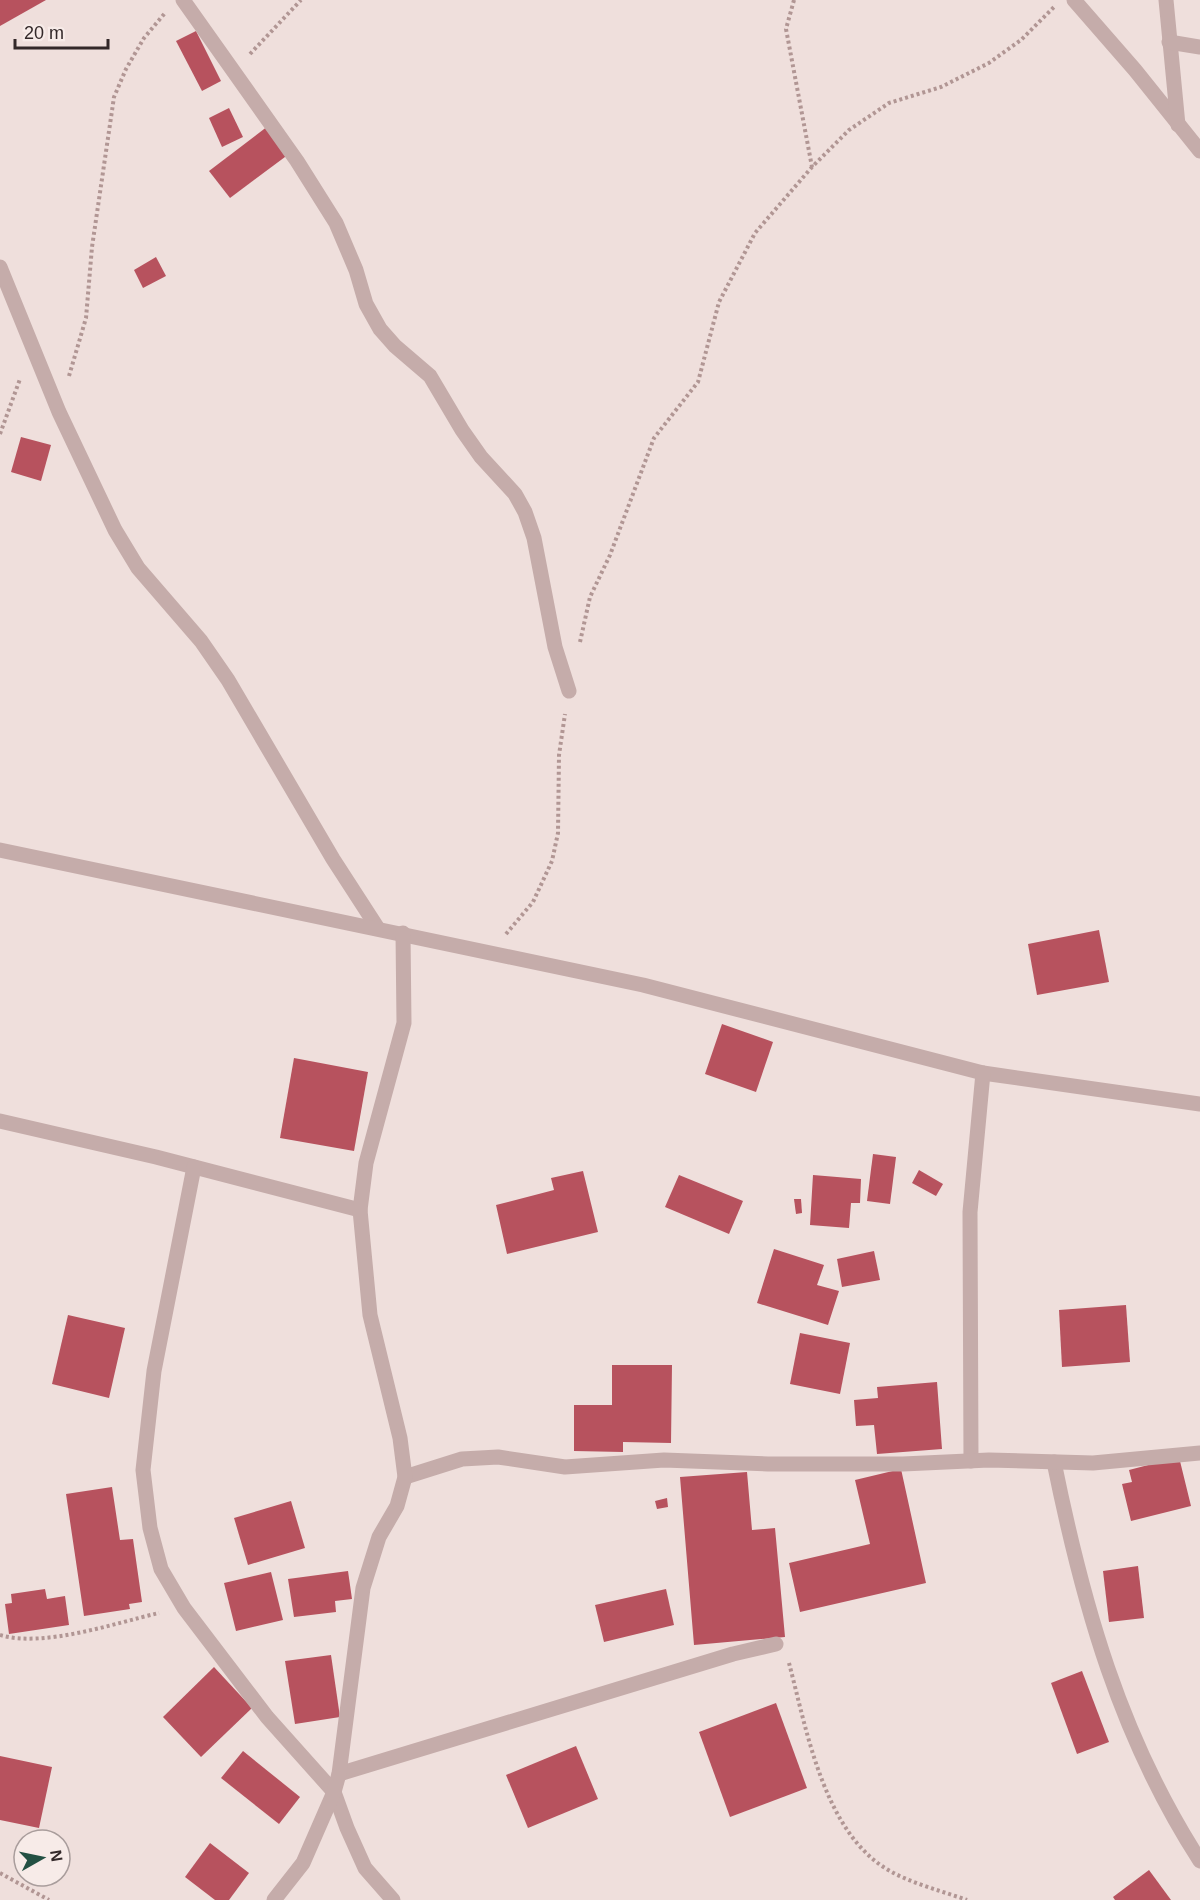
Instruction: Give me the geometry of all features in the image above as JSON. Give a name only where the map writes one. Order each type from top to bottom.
[{"type":"street","points":[[183,0],[297,161],[336,223],[356,270],[366,304],[380,329],[395,346],[430,376],[481,457],[515,494],[525,512],[534,538],[555,647],[569,691]]},
{"type":"street","points":[[1074,0],[1135,70],[1200,152]]},
{"type":"street","points":[[1166,0],[1178,125]]},
{"type":"street","points":[[1169,42],[1200,46]]},
{"type":"street","points":[[0,267],[59,412],[115,530],[138,568],[201,641],[228,680],[333,859],[377,927]]},
{"type":"street","points":[[0,850],[377,927],[655,988],[983,1073],[1200,1104]]},
{"type":"street","points":[[274,1900],[303,1863],[334,1792],[339,1773],[363,1588],[380,1537],[398,1506],[405,1477],[400,1438],[370,1315],[360,1210],[366,1163],[404,1023],[403,933]]},
{"type":"street","points":[[971,1461],[970,1212],[983,1073]]},
{"type":"street","points":[[0,1121],[194,1167],[360,1210]]},
{"type":"street","points":[[194,1167],[154,1371],[143,1470],[150,1528],[161,1569],[184,1608],[267,1717],[334,1792],[346,1828],[365,1868],[393,1900]]},
{"type":"street","points":[[405,1477],[462,1459],[498,1457],[565,1467],[664,1460],[768,1464],[971,1461],[1093,1463],[1200,1453]]},
{"type":"street","points":[[1054,1462],[1074,1561],[1106,1668],[1170,1815],[1200,1861]]},
{"type":"street","points":[[339,1773],[483,1732],[733,1654],[776,1644]]},
{"type":"path","points":[[233,73],[301,0]]},
{"type":"path","points":[[794,0],[786,29],[812,166]]},
{"type":"path","points":[[579,643],[590,597],[610,555],[654,438],[698,382],[719,303],[736,266],[755,233],[812,166],[849,130],[889,103],[942,87],[1008,51],[1033,29],[1049,9],[1059,4]]},
{"type":"path","points":[[59,412],[86,318],[92,247],[114,97],[126,69],[144,38],[169,9]]},
{"type":"path","points":[[0,434],[33,345]]},
{"type":"path","points":[[490,952],[533,902],[552,861],[558,833],[559,755],[569,691]]},
{"type":"path","points":[[0,1635],[10,1638],[52,1637],[184,1608]]},
{"type":"path","points":[[776,1644],[788,1660],[815,1761],[843,1823],[859,1849],[891,1872],[967,1900]]},
{"type":"path","points":[[0,1873],[49,1900]]},
{"type":"building","points":[[0,0],[46,0],[0,26]]},
{"type":"building","points":[[196,31],[221,81],[202,91],[176,41]]},
{"type":"building","points":[[229,108],[243,137],[222,147],[209,118]]},
{"type":"building","points":[[268,126],[289,154],[230,198],[209,171]]},
{"type":"building","points":[[156,257],[166,276],[143,288],[134,270]]},
{"type":"building","points":[[21,437],[51,445],[41,481],[11,472]]},
{"type":"building","points":[[1099,930],[1109,982],[1037,995],[1028,944]]},
{"type":"building","points":[[722,1024],[773,1042],[756,1092],[705,1074]]},
{"type":"building","points":[[294,1058],[368,1072],[354,1151],[280,1138]]},
{"type":"building","points":[[873,1154],[896,1157],[890,1204],[867,1201]]},
{"type":"building","points":[[919,1170],[943,1184],[936,1196],[912,1183]]},
{"type":"building","points":[[583,1171],[598,1232],[507,1254],[496,1205],[554,1190],[551,1178]]},
{"type":"building","points":[[679,1175],[743,1201],[729,1234],[665,1207]]},
{"type":"building","points":[[813,1175],[861,1179],[860,1203],[851,1203],[849,1228],[810,1225]]},
{"type":"building","points":[[794,1199],[801,1199],[802,1213],[796,1214]]},
{"type":"building","points":[[774,1249],[824,1265],[817,1285],[839,1291],[828,1325],[757,1303]]},
{"type":"building","points":[[874,1251],[880,1280],[842,1287],[837,1259]]},
{"type":"building","points":[[1126,1305],[1130,1362],[1062,1367],[1059,1310]]},
{"type":"building","points":[[68,1315],[125,1328],[109,1398],[52,1384]]},
{"type":"building","points":[[800,1333],[850,1343],[840,1394],[790,1384]]},
{"type":"building","points":[[612,1365],[672,1365],[671,1443],[623,1442],[623,1452],[574,1451],[574,1405],[612,1405]]},
{"type":"building","points":[[937,1382],[942,1449],[877,1454],[874,1425],[856,1426],[854,1400],[878,1398],[877,1387]]},
{"type":"building","points":[[1179,1457],[1191,1506],[1131,1521],[1122,1484],[1132,1482],[1129,1470]]},
{"type":"building","points":[[901,1469],[926,1583],[800,1612],[789,1563],[870,1544],[855,1480]]},
{"type":"building","points":[[747,1472],[752,1530],[775,1528],[785,1637],[694,1645],[680,1477]]},
{"type":"building","points":[[112,1487],[120,1540],[133,1539],[142,1602],[129,1604],[130,1609],[84,1616],[66,1494]]},
{"type":"building","points":[[667,1498],[668,1507],[657,1509],[655,1501]]},
{"type":"building","points":[[291,1501],[305,1548],[248,1565],[234,1518]]},
{"type":"building","points":[[1138,1566],[1144,1618],[1109,1622],[1103,1571]]},
{"type":"building","points":[[348,1571],[352,1599],[335,1601],[336,1612],[294,1617],[288,1579]]},
{"type":"building","points":[[271,1572],[283,1620],[236,1631],[224,1583]]},
{"type":"building","points":[[45,1589],[47,1599],[65,1596],[69,1625],[9,1634],[5,1604],[12,1603],[11,1594]]},
{"type":"building","points":[[666,1589],[674,1625],[604,1642],[595,1605]]},
{"type":"building","points":[[331,1655],[340,1717],[295,1724],[285,1661]]},
{"type":"building","points":[[214,1667],[252,1708],[201,1757],[163,1717]]},
{"type":"building","points":[[1082,1671],[1109,1742],[1077,1754],[1051,1683]]},
{"type":"building","points":[[776,1703],[807,1788],[730,1817],[699,1732]]},
{"type":"building","points":[[576,1746],[598,1799],[528,1828],[506,1775]]},
{"type":"building","points":[[243,1751],[300,1797],[279,1824],[221,1778]]},
{"type":"building","points":[[0,1756],[52,1767],[39,1828],[0,1820]]},
{"type":"building","points":[[210,1843],[249,1873],[229,1900],[215,1900],[185,1877]]},
{"type":"building","points":[[1149,1870],[1171,1900],[1115,1900],[1113,1897]]}]
